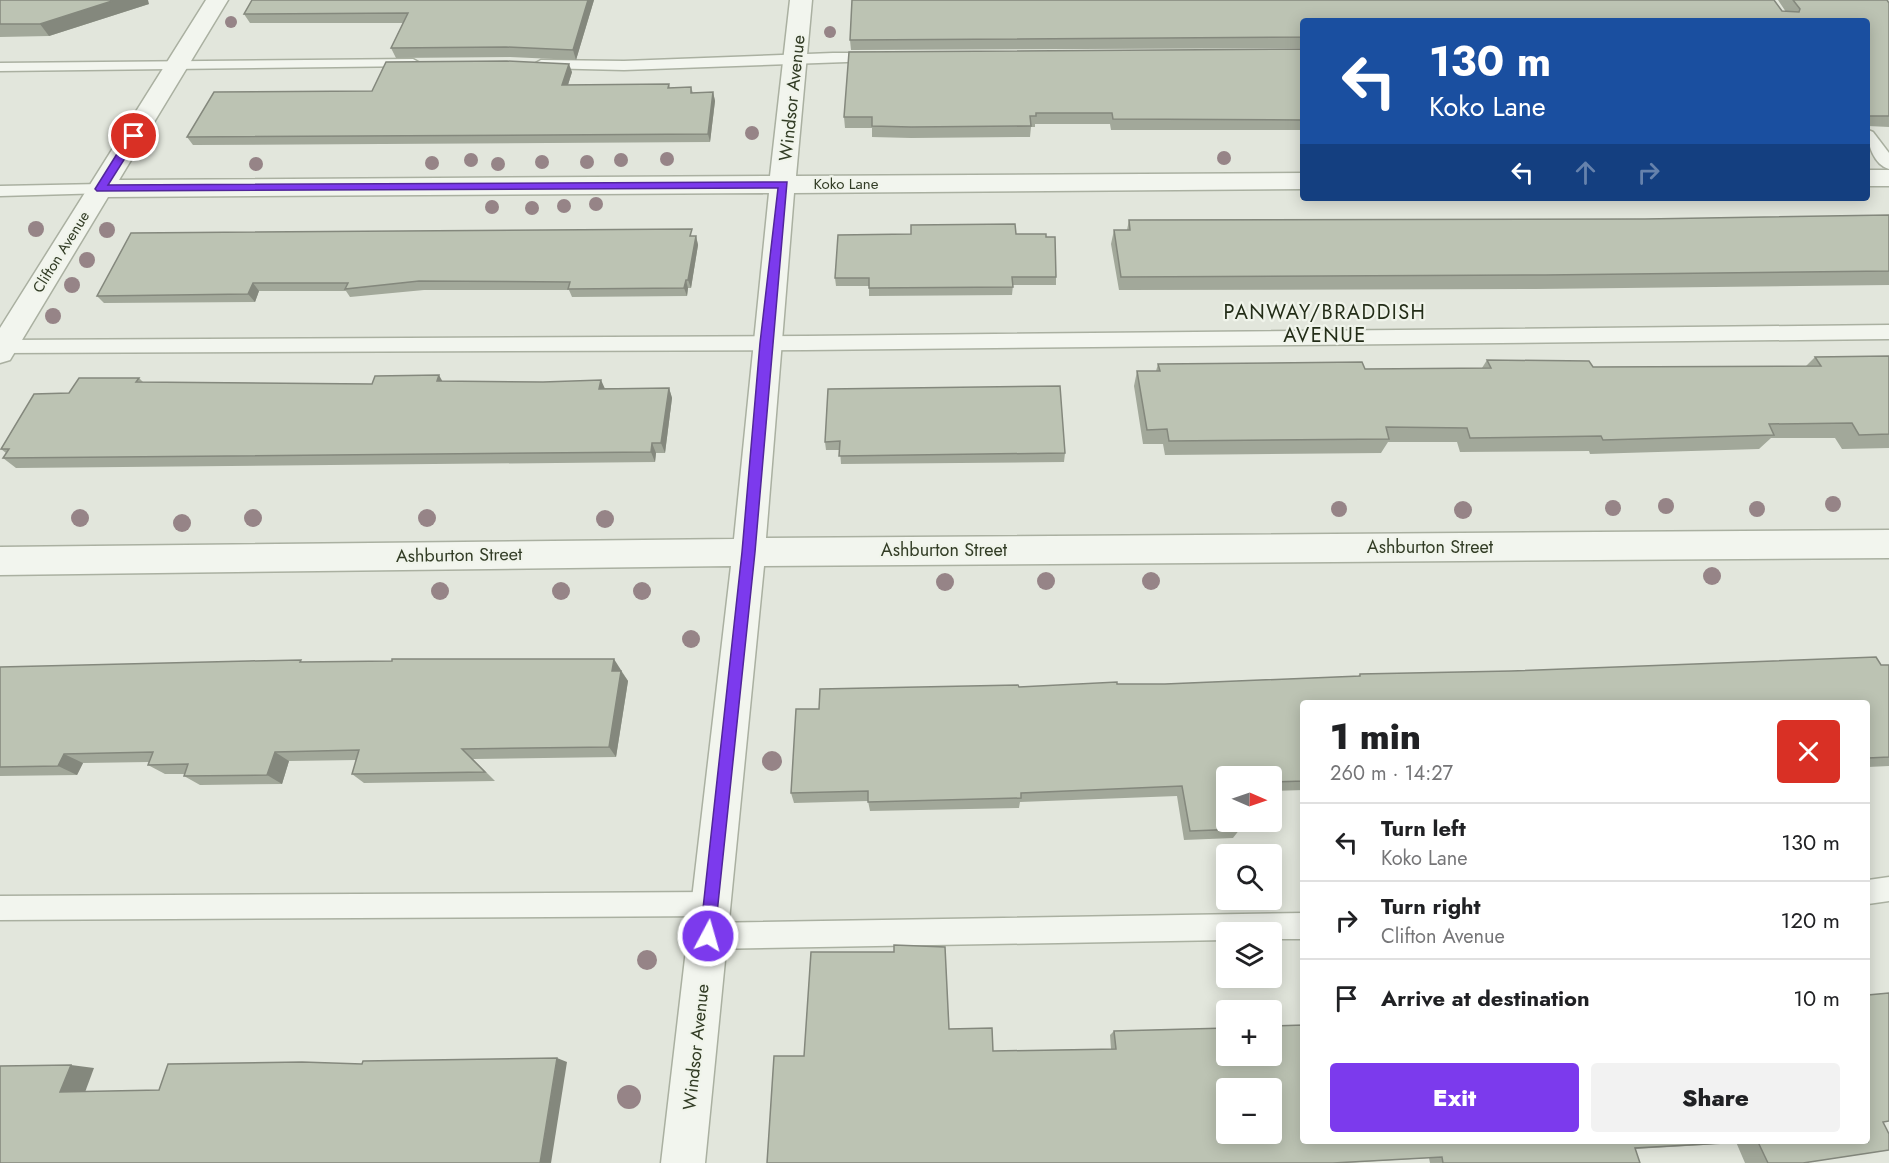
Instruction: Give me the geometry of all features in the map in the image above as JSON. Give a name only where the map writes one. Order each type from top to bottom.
[{"type":"street","name":"Clifton Avenue","points":[[2,349],[217,0]]},
{"type":"street","name":"Windsor Avenue","points":[[683,1163],[748,552],[766,343],[801,0]]},
{"type":"street","points":[[1870,178],[1889,178]]},
{"type":"street","name":"Koko Lane","points":[[101,189],[1300,181]]},
{"type":"street","name":"Ashburton Street","points":[[0,561],[748,552],[1889,544]]},
{"type":"lane","points":[[521,63],[595,67],[796,57],[888,57]]},
{"type":"lane","points":[[0,67],[429,63]]},
{"type":"lane","points":[[1870,138],[1889,164]]},
{"type":"lane","points":[[0,191],[101,189]]},
{"type":"lane","points":[[2,349],[1889,332]]},
{"type":"lane","points":[[1870,892],[1889,890]]},
{"type":"lane","points":[[0,908],[710,920],[1300,926]]},
{"type":"building","points":[[0,0],[115,0],[40,24],[0,24]]},
{"type":"building","points":[[252,0],[588,0],[573,50],[506,47],[391,48],[408,13],[244,14]]},
{"type":"building","points":[[852,0],[1774,0],[1782,11],[1799,12],[1800,9],[1793,0],[1887,0],[1889,3],[1889,116],[1870,116],[1870,18],[1300,18],[1300,37],[850,40]]},
{"type":"building","points":[[1300,49],[1300,120],[1113,119],[1112,113],[1036,113],[1036,116],[1030,116],[1031,126],[872,126],[872,117],[844,117],[849,52]]},
{"type":"building","points":[[507,61],[569,64],[562,85],[669,84],[668,88],[691,87],[691,93],[713,92],[708,134],[187,137],[214,92],[372,91],[386,62]]},
{"type":"building","points":[[1889,215],[1889,271],[1121,277],[1114,230],[1130,230],[1129,220],[1645,219]]},
{"type":"building","points":[[1015,224],[1016,234],[1046,234],[1046,237],[1055,237],[1056,277],[1012,277],[1013,287],[869,288],[869,278],[835,278],[838,235],[911,234],[911,225]]},
{"type":"building","points":[[692,229],[690,236],[696,236],[688,280],[684,288],[568,289],[570,282],[419,281],[345,289],[348,283],[253,283],[248,294],[97,296],[131,233]]},
{"type":"building","points":[[1889,356],[1889,434],[1859,435],[1852,423],[1769,424],[1774,435],[1603,440],[1601,436],[1470,438],[1467,428],[1386,427],[1389,439],[1169,441],[1167,429],[1147,430],[1137,371],[1160,371],[1158,364],[1362,362],[1365,369],[1491,368],[1487,360],[1589,361],[1593,367],[1821,366],[1815,357]]},
{"type":"building","points":[[439,375],[437,381],[601,380],[599,389],[669,388],[661,443],[652,443],[651,452],[3,458],[9,449],[1,449],[34,394],[69,393],[79,378],[139,378],[136,382],[372,384],[375,376]]},
{"type":"building","points":[[1060,386],[1065,453],[839,456],[840,441],[825,442],[828,389]]},
{"type":"building","points":[[1876,657],[1881,665],[1889,665],[1889,757],[1870,758],[1870,700],[1300,700],[1300,781],[1282,782],[1282,766],[1216,766],[1216,830],[1190,831],[1182,786],[1021,793],[1021,798],[868,802],[868,791],[791,793],[796,709],[819,709],[820,689],[1018,685],[1019,687],[1117,682],[1117,684],[1165,684],[1360,676],[1360,674],[1511,671]]},
{"type":"building","points":[[392,659],[614,659],[612,671],[621,671],[609,747],[462,749],[485,772],[352,774],[359,750],[275,752],[267,775],[184,776],[188,764],[148,765],[153,752],[64,754],[58,766],[0,767],[0,667],[301,660],[300,662],[392,661]]},
{"type":"building","points":[[894,945],[945,947],[949,1029],[992,1028],[993,1051],[1116,1049],[1114,1031],[1216,1028],[1216,1066],[1282,1066],[1282,1026],[1300,1025],[1300,1144],[1703,1144],[1635,1148],[1640,1163],[1443,1163],[1442,1157],[1333,1163],[767,1163],[774,1056],[804,1056],[811,952],[894,952]]},
{"type":"building","points":[[1889,993],[1889,1121],[1883,1122],[1889,1134],[1889,1150],[1803,1163],[1768,1163],[1759,1144],[1870,1144],[1870,995]]},
{"type":"building","points":[[557,1058],[540,1163],[0,1163],[0,1066],[71,1065],[60,1092],[159,1090],[168,1064],[302,1062],[362,1064],[363,1061]]},
{"type":"district","name":"PANWAY/BRADDISH AVENUE","points":[[1325,324]]},
{"type":"route","points":[[134,136],[101,189],[783,184],[708,936]]}]
